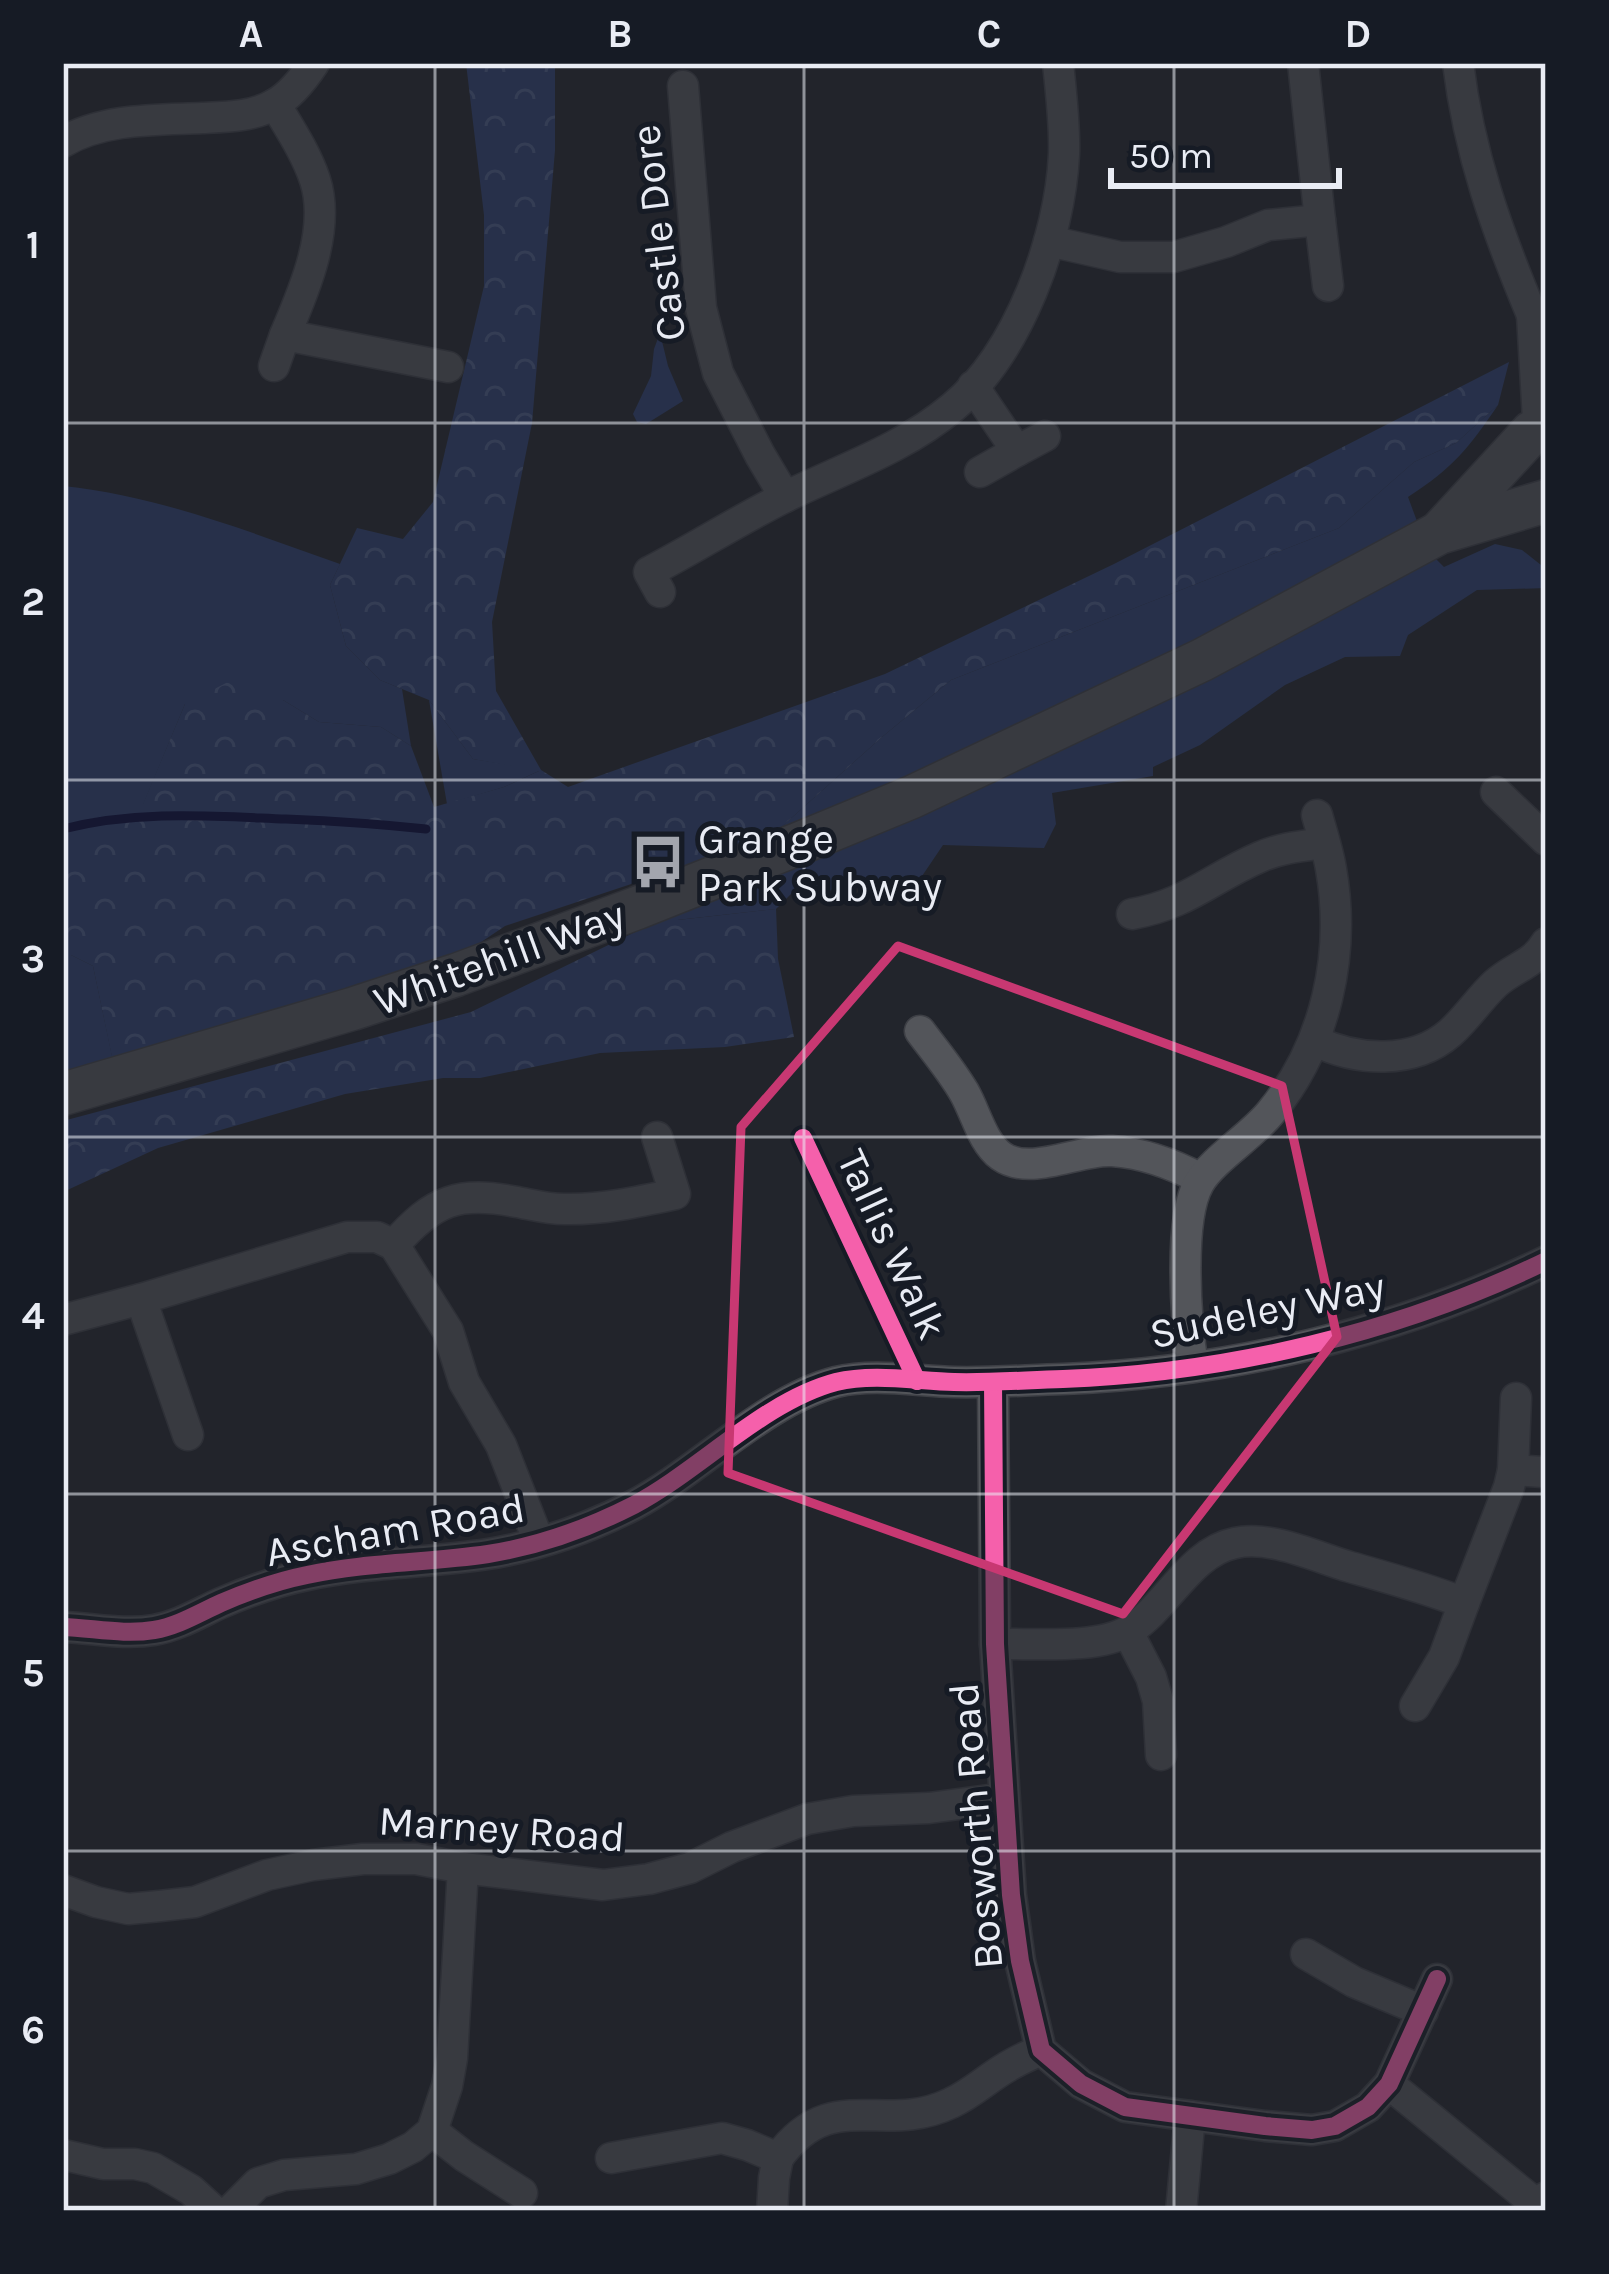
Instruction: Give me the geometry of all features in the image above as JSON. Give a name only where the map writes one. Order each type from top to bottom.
[{"type":"main road","points":[[1538,421],[1529,459],[1546,489]]},
{"type":"main road","name":"Whitehill Way","points":[[1439,532],[1538,421]]},
{"type":"main road","name":"Whitehill Way","points":[[63,1094],[456,975],[638,908],[912,797],[1202,660],[1439,532],[1546,501]]},
{"type":"street","points":[[63,142],[82,132],[125,123],[240,116],[275,104],[314,63]]},
{"type":"street","points":[[660,592],[649,572],[785,497],[905,440],[954,406],[1001,350],[1018,322],[1049,241],[1058,202],[1064,150],[1058,63]]},
{"type":"street","points":[[1303,63],[1328,286]]},
{"type":"street","points":[[1458,63],[1477,168],[1500,236],[1539,324],[1538,421]]},
{"type":"street","name":"Castle Dore","points":[[683,86],[701,308],[718,373],[785,497]]},
{"type":"street","points":[[274,366],[308,271],[319,214],[311,170],[275,104]]},
{"type":"street","points":[[1049,241],[1120,257],[1174,256],[1268,225],[1320,220]]},
{"type":"street","points":[[285,335],[448,367]]},
{"type":"street","points":[[973,386],[1017,451]]},
{"type":"street","points":[[980,472],[1045,436]]},
{"type":"street","points":[[1496,792],[1546,840]]},
{"type":"street","points":[[1132,914],[1181,901],[1321,829],[1331,868],[1336,933],[1328,994],[1316,1041],[1292,1086],[1268,1118],[1201,1179],[1193,1196],[1186,1267],[1193,1366]]},
{"type":"street","points":[[1316,1041],[1338,1052],[1366,1055],[1425,1050],[1454,1029],[1503,977],[1542,957]]},
{"type":"street","points":[[920,1030],[952,1072],[988,1142],[1011,1162],[1028,1164],[1106,1150],[1174,1165],[1201,1179]]},
{"type":"street","points":[[394,1245],[422,1217],[457,1198],[473,1196],[552,1209],[681,1206],[657,1137]]},
{"type":"street","points":[[63,1320],[347,1238],[377,1237],[394,1245],[448,1331],[464,1382],[501,1445],[539,1542]]},
{"type":"street","name":"Sudeley Way","points":[[993,1382],[1103,1377],[1269,1353],[1401,1318],[1546,1261]]},
{"type":"street","points":[[141,1299],[188,1435]]},
{"type":"street","name":"Ascham Road","points":[[63,1627],[154,1630],[300,1576],[491,1553],[539,1542],[634,1504],[816,1388],[855,1379],[993,1382]]},
{"type":"street","name":"Bosworth Road","points":[[993,1382],[995,1644],[1004,1798],[1020,1961],[1041,2050]]},
{"type":"street","points":[[1414,1706],[1444,1657],[1509,1487],[1528,1471],[1516,1398]]},
{"type":"street","points":[[995,1644],[1094,1642],[1128,1632],[1214,1550],[1234,1543],[1258,1541],[1294,1550],[1419,1585],[1464,1603]]},
{"type":"street","points":[[1128,1632],[1158,1701],[1161,1755]]},
{"type":"street","name":"Marney Road","points":[[63,1889],[128,1909],[195,1902],[267,1876],[362,1859],[416,1859],[603,1885],[690,1868],[807,1819],[1004,1798]]},
{"type":"street","points":[[230,2211],[258,2183],[284,2175],[356,2169],[413,2147],[432,2131],[452,2058],[463,1868]]},
{"type":"street","points":[[1306,1954],[1354,1982],[1423,2011]]},
{"type":"street","points":[[772,2211],[778,2158],[799,2133],[837,2115],[910,2116],[950,2104],[1041,2050],[1081,2084],[1125,2107],[1312,2130],[1335,2126],[1368,2107],[1389,2084],[1437,1979]]},
{"type":"street","points":[[1389,2084],[1538,2204]]},
{"type":"street","points":[[1181,2211],[1190,2116]]},
{"type":"street","points":[[432,2131],[522,2193]]},
{"type":"street","points":[[611,2158],[722,2138],[778,2158]]},
{"type":"street","points":[[64,2156],[153,2168],[191,2190],[214,2211]]},
{"type":"highlighted area","points":[[898,946],[1282,1086],[1337,1337],[1123,1614],[728,1473],[741,1127]]},
{"type":"green space","points":[[466,63],[555,63],[555,150],[532,423],[492,622],[496,691],[541,770],[568,787],[885,674],[1114,564],[1509,362],[1498,405],[1456,443],[1414,462],[1339,528],[951,680],[769,838],[505,926],[429,977],[152,1065],[112,1057],[93,966],[63,955],[63,826],[143,804],[185,704],[228,682],[283,700],[319,722],[381,727],[411,746],[434,807],[504,787],[539,771],[473,759],[429,700],[380,680],[346,646],[330,585],[357,528],[403,539],[433,502],[484,286],[484,215]]},
{"type":"green space","points":[[660,333],[683,401],[646,424],[637,422],[633,414],[651,376]]},
{"type":"green space","points":[[1498,405],[1459,456],[1408,497],[1418,524],[1173,658],[769,838],[951,680],[1339,528],[1414,462],[1456,443]]},
{"type":"green space","points":[[63,486],[169,507],[340,564],[330,585],[346,646],[380,680],[402,689],[411,746],[381,727],[319,722],[283,700],[185,704],[143,805],[63,826]]},
{"type":"green space","points":[[1495,544],[1522,550],[1546,569],[1546,588],[1477,590],[1408,635],[1400,656],[1345,657],[1285,685],[1200,745],[1153,767],[1153,776],[1052,793],[1056,824],[1044,848],[943,845],[918,882],[837,884],[826,895],[805,880],[776,909],[677,920],[674,913],[1434,557],[1444,567]]},
{"type":"green space","points":[[429,700],[473,759],[541,770],[447,804]]},
{"type":"green space","points":[[776,909],[778,959],[794,1037],[725,1047],[600,1053],[480,1078],[443,1078],[345,1094],[158,1148],[63,1192],[63,1121],[471,1012],[674,913],[678,920]]},
{"type":"green space","points":[[63,955],[93,966],[112,1056],[125,1059],[63,1074]]},
{"type":"waterway","points":[[63,829],[174,816],[426,829]]},
{"type":"cycle path","name":"Tallis Walk","points":[[803,1138],[917,1381]]},
{"type":"cycle path","points":[[63,1627],[154,1630],[296,1577],[488,1554],[544,1541],[634,1505],[783,1404],[836,1382],[1063,1379],[1249,1358],[1431,1309],[1546,1261]]},
{"type":"cycle path","points":[[993,1382],[995,1644],[1011,1895],[1020,1961],[1041,2050],[1081,2084],[1125,2107],[1265,2126],[1312,2130],[1335,2126],[1368,2107],[1389,2084],[1437,1979]]},
{"type":"place","name":"Grange Park Subway","points":[[658,862]]}]
